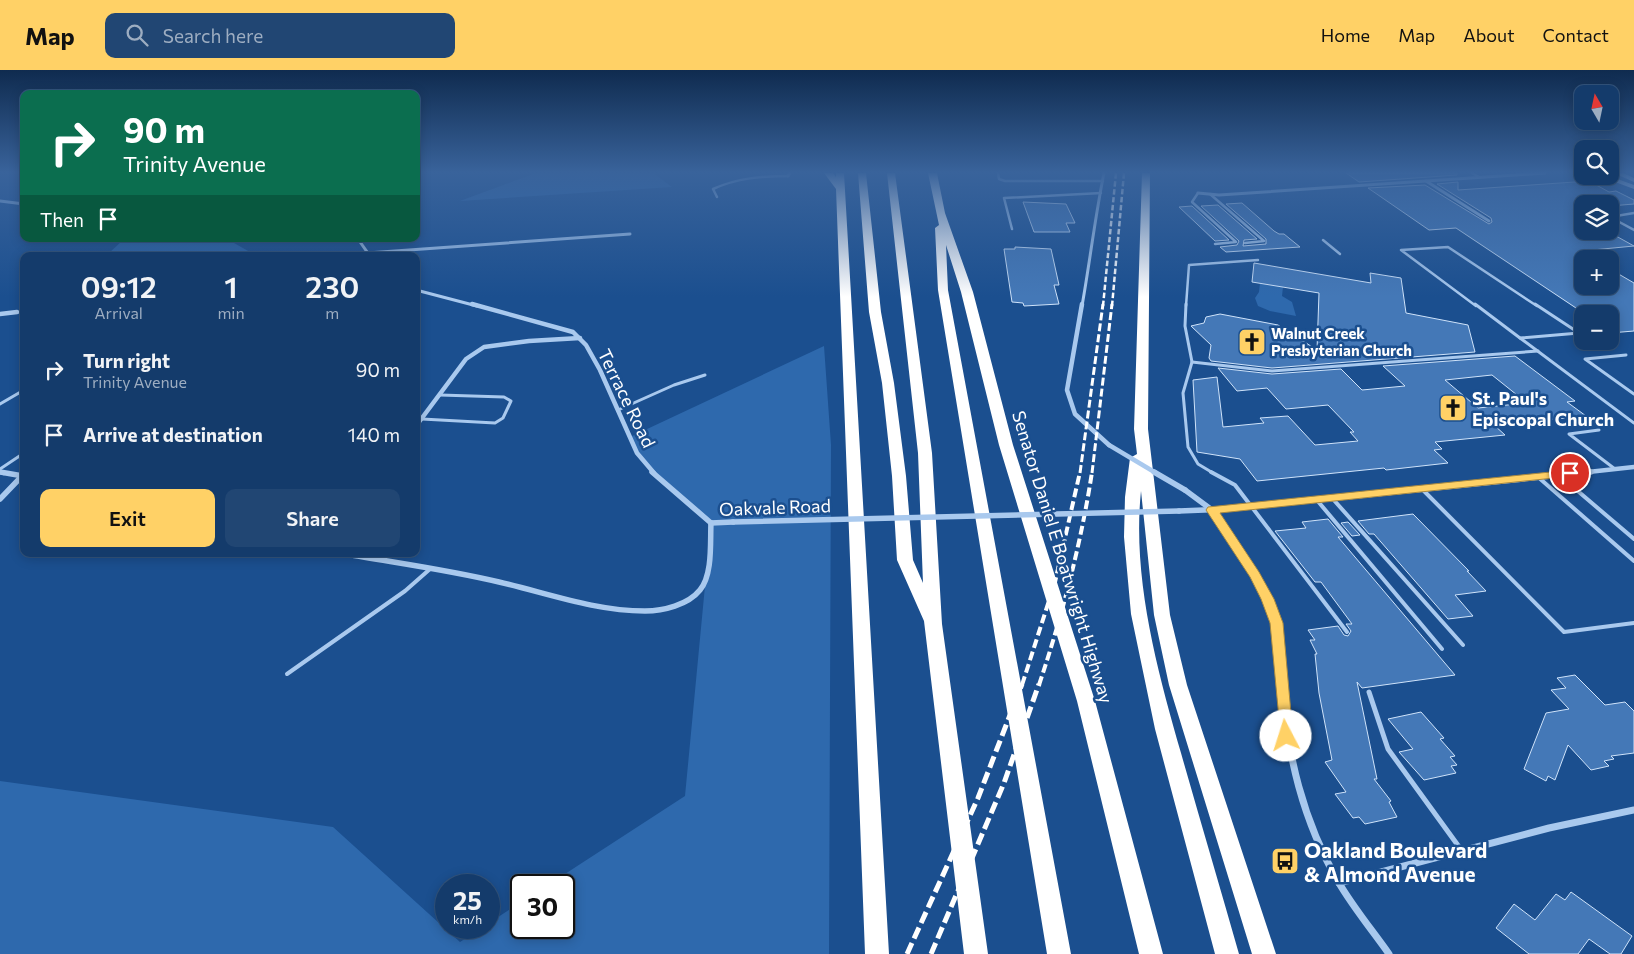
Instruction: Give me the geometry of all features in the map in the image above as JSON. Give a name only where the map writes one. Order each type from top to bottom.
[{"type":"highway","points":[[843,214],[877,954]]},
{"type":"highway","points":[[866,214],[875,312],[888,383],[899,476],[905,560],[933,624]]},
{"type":"highway","points":[[895,214],[925,453],[933,624],[976,954]]},
{"type":"highway","points":[[940,214],[943,290],[1059,954]]},
{"type":"highway","name":"Senator Daniel E Boatwright Highway","points":[[941,214],[966,292],[1006,445],[1049,577],[1086,701],[1151,954]]},
{"type":"highway","points":[[1145,214],[1141,430],[1132,502],[1132,555],[1139,613],[1152,683],[1227,954]]},
{"type":"highway","points":[[1141,430],[1162,615],[1178,685],[1264,954]]},
{"type":"street","points":[[1095,214],[1091,257],[1067,390],[1075,414],[1094,434],[1109,445],[1185,490],[1212,510],[1255,575],[1268,599],[1276,623],[1286,736],[1299,792],[1314,834],[1339,883],[1389,954]]},
{"type":"street","points":[[1478,214],[1489,221]]},
{"type":"street","points":[[395,252],[630,234]]},
{"type":"street","name":"Terrace Road","points":[[420,291],[560,327],[581,338],[600,370],[637,453],[646,466],[711,523]]},
{"type":"street","points":[[0,314],[17,312]]},
{"type":"street","points":[[420,421],[466,359],[484,347],[529,341],[581,338]]},
{"type":"street","name":"Oakvale Road","points":[[363,557],[493,580],[619,609],[647,611],[670,607],[688,600],[702,589],[706,575],[711,523],[1212,510],[1634,467]]},
{"type":"street","points":[[0,470],[20,475]]},
{"type":"street","points":[[0,499],[20,479]]},
{"type":"street","points":[[1339,883],[1549,828],[1634,810]]},
{"type":"lane","points":[[1008,214],[1012,229]]},
{"type":"lane","points":[[1205,214],[1236,242],[1215,244]]},
{"type":"lane","points":[[1233,214],[1264,242],[1245,243]]},
{"type":"lane","points":[[1619,222],[1634,230]]},
{"type":"lane","points":[[1323,240],[1340,254]]},
{"type":"lane","points":[[1520,338],[1579,333],[1448,247],[1401,250],[1634,423]]},
{"type":"lane","points":[[1258,260],[1189,265],[1185,326],[1192,362],[1183,393],[1188,447],[1198,464],[1235,485],[1347,632]]},
{"type":"lane","points":[[1192,362],[1272,371],[1538,351]]},
{"type":"lane","points":[[1626,355],[1585,359],[1634,394]]},
{"type":"lane","points":[[618,410],[674,385],[705,375]]},
{"type":"lane","points":[[0,404],[20,392]]},
{"type":"lane","points":[[422,419],[495,423],[504,418],[511,401],[504,397],[440,395]]},
{"type":"lane","points":[[1599,430],[1570,434],[1615,469]]},
{"type":"lane","points":[[0,470],[20,456]]},
{"type":"lane","points":[[1559,474],[1634,538]]},
{"type":"lane","points":[[1537,477],[1634,561]]},
{"type":"lane","points":[[1422,489],[1564,632],[1634,623]]},
{"type":"lane","points":[[1332,498],[1463,645]]},
{"type":"lane","points":[[1316,499],[1442,649]]},
{"type":"lane","points":[[286,674],[405,592],[430,569]]},
{"type":"lane","points":[[1369,692],[1388,749],[1462,851]]},
{"type":"shaded area","points":[[121,242],[232,242],[250,252],[110,252]]},
{"type":"shaded area","points":[[1260,283],[1283,287],[1282,296],[1292,302],[1296,316],[1270,311],[1258,306],[1255,298],[1259,292]]},
{"type":"shaded area","points":[[824,346],[831,445],[829,954],[0,954],[0,781],[333,827],[435,919],[435,939],[457,939],[460,942],[465,939],[500,939],[500,916],[510,909],[510,939],[575,939],[575,874],[565,874],[685,796],[711,523],[646,466],[630,437]]},
{"type":"building","points":[[1027,214],[1071,214],[1075,223],[1066,223],[1070,232],[1034,232]]},
{"type":"building","points":[[1187,214],[1201,214],[1229,240],[1215,241]]},
{"type":"building","points":[[1210,214],[1229,214],[1257,239],[1244,240],[1243,246],[1266,244],[1266,239],[1238,214],[1255,214],[1274,231],[1284,234],[1300,247],[1226,252],[1220,247],[1237,245],[1239,241]]},
{"type":"building","points":[[1406,214],[1473,214],[1489,224],[1492,222],[1491,218],[1485,214],[1574,214],[1574,240],[1619,240],[1619,238],[1634,246],[1574,250],[1574,295],[1619,295],[1619,274],[1634,283],[1634,331],[1619,332],[1619,305],[1574,305],[1574,307],[1456,228],[1429,230]]},
{"type":"building","points":[[1015,247],[1051,249],[1059,285],[1054,285],[1059,304],[1024,306],[1023,303],[1012,302],[1004,249],[1015,249]]},
{"type":"building","points":[[1254,263],[1371,283],[1370,273],[1401,278],[1406,313],[1468,325],[1475,352],[1272,368],[1211,361],[1209,358],[1211,345],[1191,326],[1204,323],[1206,317],[1220,314],[1278,325],[1317,350],[1319,293],[1252,282]]},
{"type":"building","points":[[1515,356],[1575,401],[1567,402],[1586,416],[1494,425],[1505,435],[1435,442],[1442,449],[1434,450],[1448,463],[1386,470],[1384,468],[1257,481],[1240,459],[1197,452],[1193,380],[1217,377],[1223,427],[1264,423],[1260,418],[1288,416],[1315,445],[1358,441],[1350,432],[1354,432],[1328,405],[1286,409],[1267,388],[1237,391],[1218,368],[1272,374],[1341,369],[1362,390],[1405,386],[1383,366]],"holes":[[[1492,375],[1527,403],[1478,408],[1445,380]]]},
{"type":"building","points":[[1413,514],[1486,591],[1455,595],[1473,616],[1448,619],[1374,534],[1369,534],[1358,521]]},
{"type":"building","points":[[1328,519],[1343,537],[1338,537],[1455,675],[1362,688],[1357,682],[1377,779],[1374,779],[1391,801],[1389,802],[1397,817],[1365,824],[1359,817],[1353,818],[1335,794],[1346,792],[1325,762],[1332,760],[1319,693],[1315,654],[1317,654],[1310,640],[1315,640],[1308,630],[1338,626],[1344,635],[1348,636],[1351,631],[1346,624],[1352,624],[1321,582],[1315,582],[1275,531],[1306,528],[1302,522]]},
{"type":"building","points":[[1348,522],[1360,535],[1352,536],[1341,523]]},
{"type":"building","points":[[1575,675],[1605,705],[1625,702],[1634,711],[1634,753],[1611,756],[1614,759],[1604,761],[1609,766],[1591,770],[1568,745],[1555,780],[1548,776],[1546,781],[1524,769],[1546,713],[1569,709],[1551,690],[1566,688],[1557,678]]},
{"type":"building","points":[[1421,712],[1444,738],[1440,739],[1455,756],[1450,757],[1457,765],[1451,766],[1456,773],[1424,780],[1399,752],[1413,749],[1388,719]]},
{"type":"building","points":[[1571,892],[1632,936],[1621,954],[1610,954],[1589,939],[1578,954],[1529,954],[1496,928],[1514,904],[1535,920],[1556,894],[1565,900]]},
{"type":"railway","points":[[1103,306],[1112,214]]},
{"type":"railway","points":[[1112,306],[1120,214]]},
{"type":"railway","points":[[1080,473],[1103,304]]},
{"type":"railway","points":[[1092,473],[1112,304]]},
{"type":"railway","points":[[1022,685],[1055,582],[1080,472]]},
{"type":"railway","points":[[1039,685],[1070,580],[1092,472]]},
{"type":"railway","points":[[907,954],[978,798],[1022,684]]},
{"type":"railway","points":[[931,954],[1004,783],[1039,684]]},
{"type":"place","name":"Walnut Creek Presbyterian Church","points":[[1252,342]]},
{"type":"place","name":"St. Paul's Episcopal Church","points":[[1453,408]]},
{"type":"place","name":"Oakland Boulevard & Almond Avenue","points":[[1285,861]]},
{"type":"route","points":[[1286,736],[1276,623],[1268,599],[1255,575],[1212,510],[1570,473]]}]
